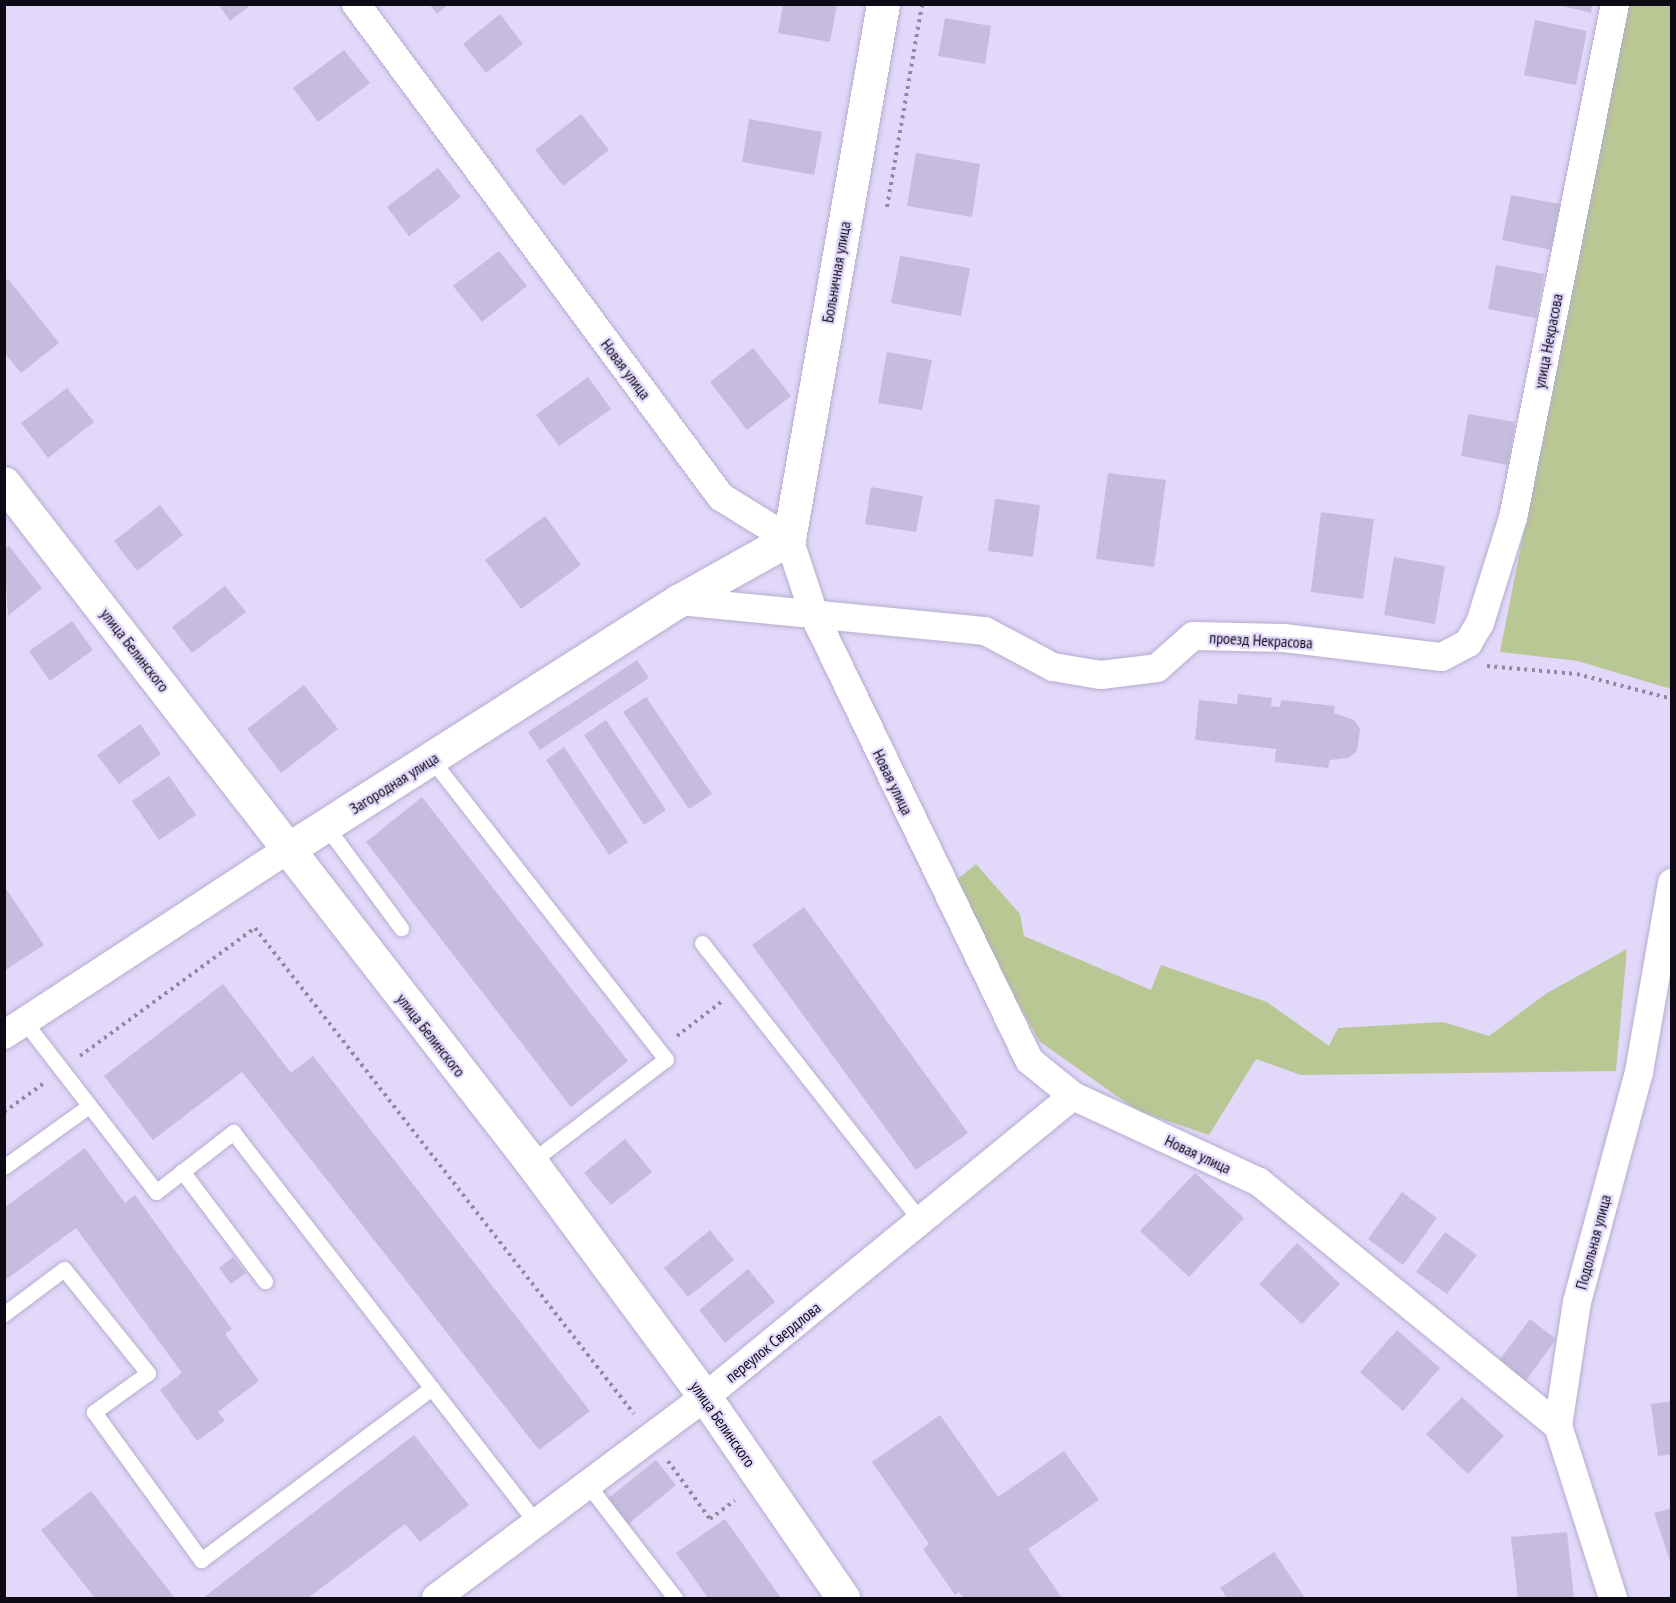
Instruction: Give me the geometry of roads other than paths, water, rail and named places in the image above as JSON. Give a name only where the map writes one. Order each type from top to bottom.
[{"type":"street","name":"Новая улица","points":[[356,4],[721,497],[789,539],[815,617],[1030,1061],[1073,1096],[1259,1182],[1558,1426]]},
{"type":"street","name":"Больничная улица","points":[[789,539],[883,4]]},
{"type":"street","name":"улица Некрасова","points":[[1442,657],[1468,643],[1480,623],[1513,518],[1615,4]]},
{"type":"street","name":"улица Белинского","points":[[4,483],[290,848],[531,1162],[705,1397],[843,1599]]},
{"type":"street","name":"Загородная улица","points":[[14,1028],[290,848],[678,602],[789,539]]},
{"type":"street","name":"проезд Некрасова","points":[[678,602],[815,617],[985,631],[1053,667],[1101,675],[1157,668],[1193,636],[1284,638],[1442,657]]},
{"type":"street","name":"Подольная улица","points":[[1613,1599],[1558,1426],[1577,1302],[1639,1072],[1671,883]]},
{"type":"street","name":"переулок Свердлова","points":[[436,1599],[650,1436],[705,1397],[1073,1096]]},
{"type":"lane","points":[[432,759],[666,1059],[531,1162]]},
{"type":"lane","points":[[326,826],[401,928]]},
{"type":"lane","points":[[702,943],[921,1221]]},
{"type":"lane","points":[[14,1028],[62,1070],[156,1192],[233,1132],[536,1523]]},
{"type":"lane","points":[[4,1167],[89,1106]]},
{"type":"lane","points":[[182,1171],[266,1281]]},
{"type":"lane","points":[[4,1314],[64,1269],[148,1373],[94,1412],[201,1560],[432,1388]]},
{"type":"lane","points":[[588,1485],[675,1599]]}]
